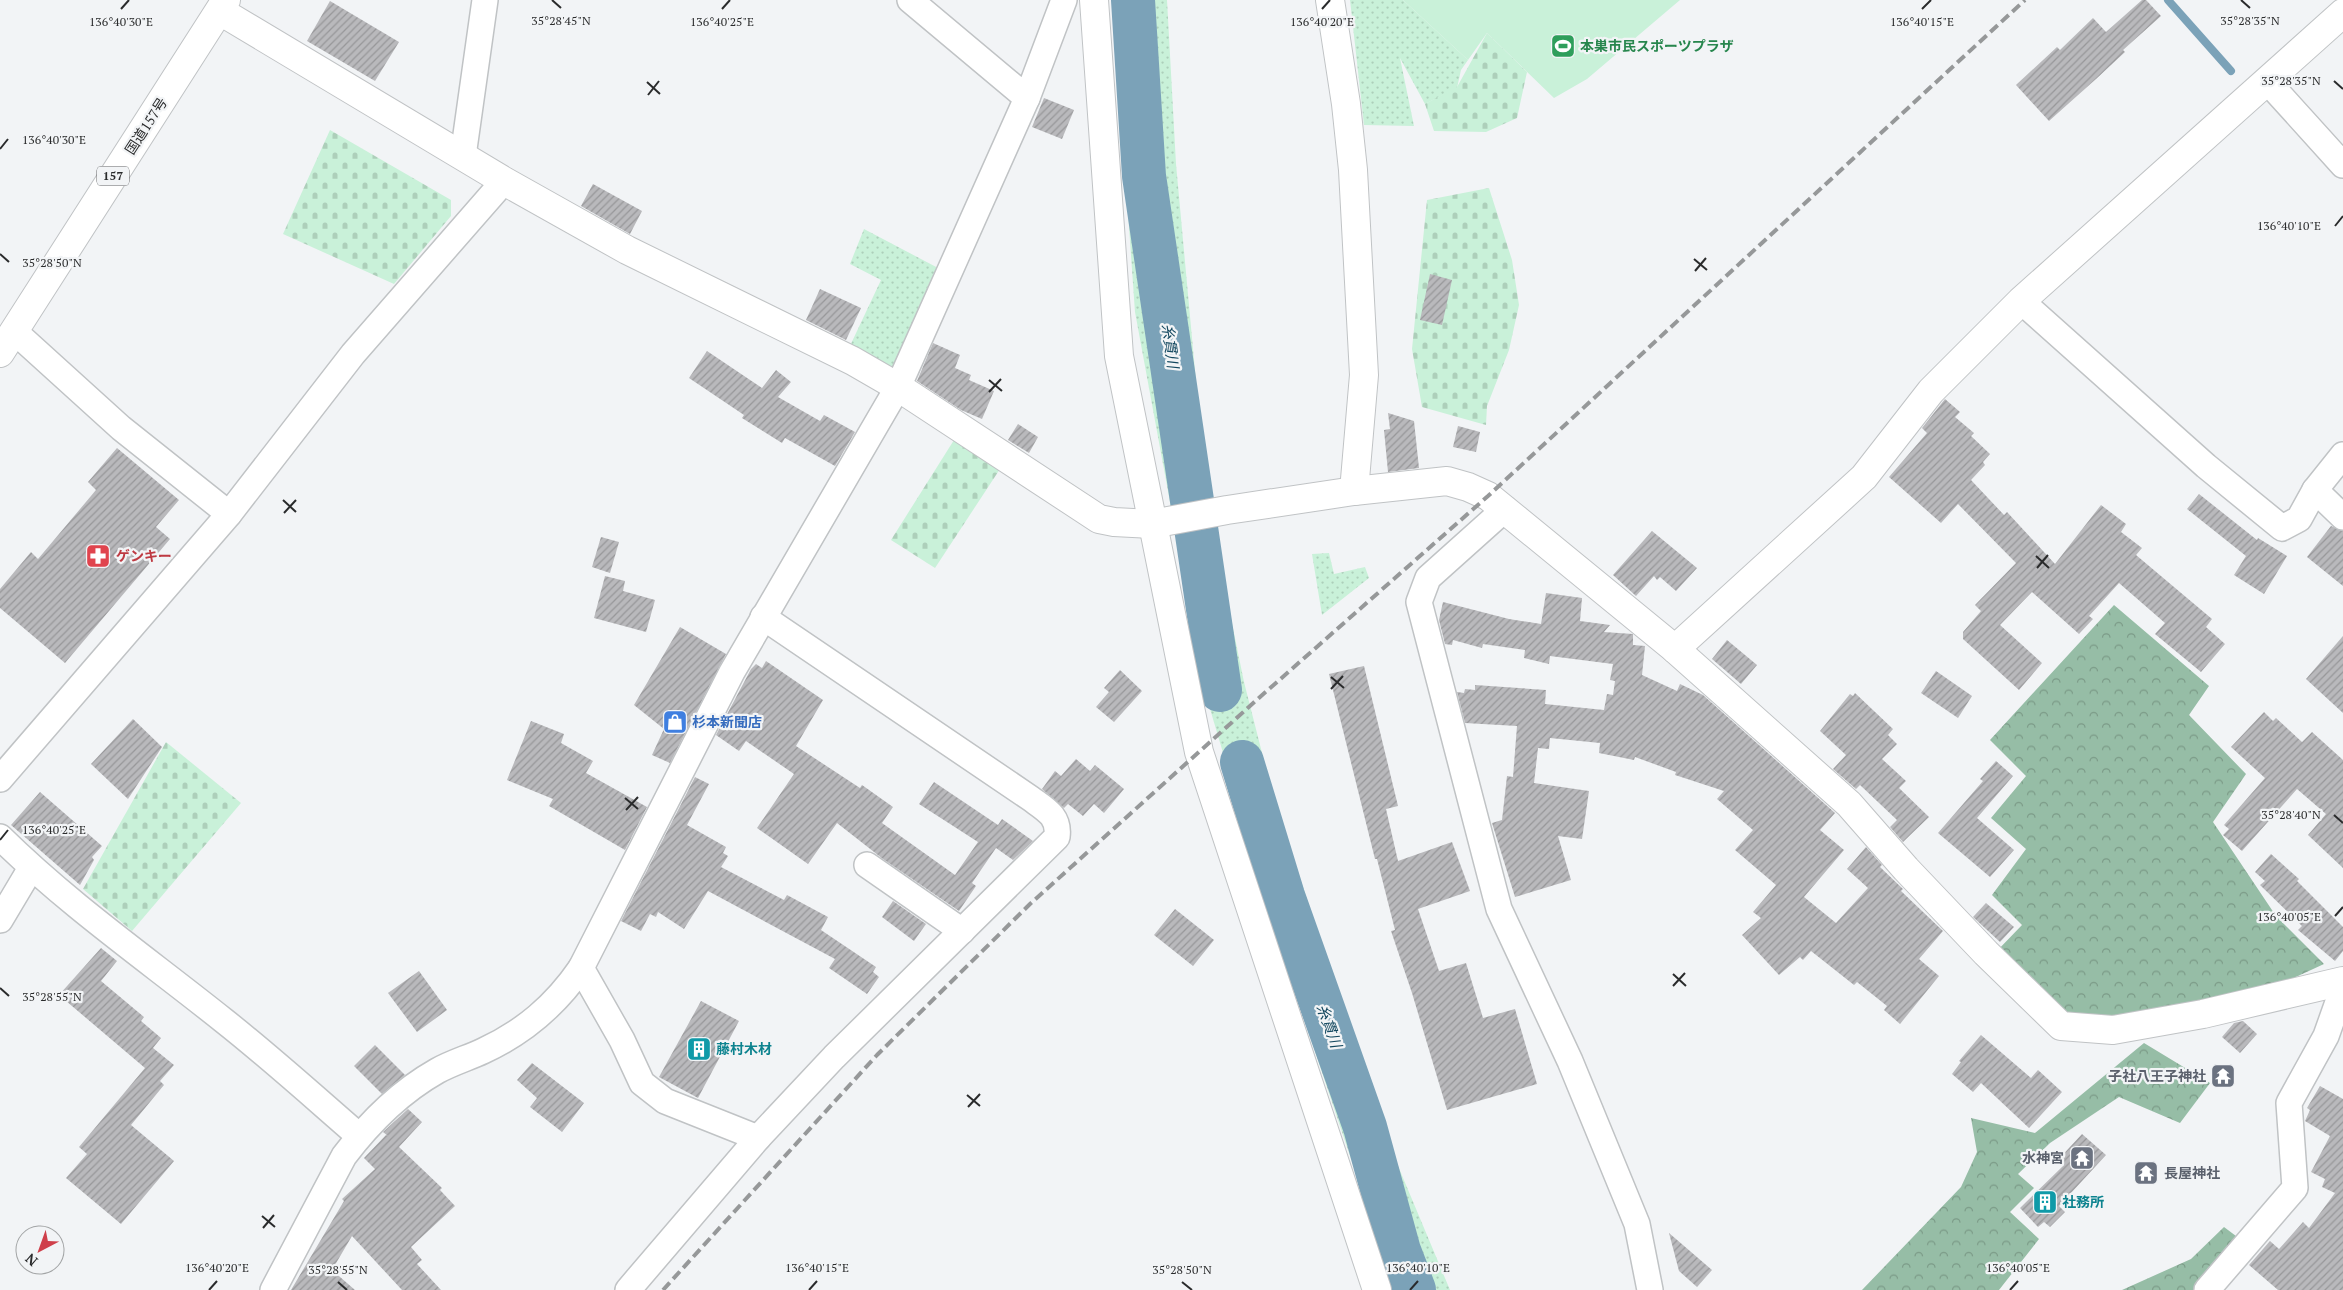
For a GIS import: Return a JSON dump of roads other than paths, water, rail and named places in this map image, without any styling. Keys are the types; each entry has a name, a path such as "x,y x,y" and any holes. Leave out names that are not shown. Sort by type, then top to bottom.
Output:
{"main road":[{"path":"1094,0 1119,356 1161,522 1199,752 1377,1290"},
{"path":"1330,0 1346,104 1353,170 1364,375 1354,491"},
{"path":"218,4 504,181 627,250 853,361 898,387 1099,519 1114,522 1161,522 1354,491 1447,481 1468,487 1488,496 1675,649 1849,804 1946,911 2061,1026 2112,1030 2203,1014 2343,981"},
{"name":"国道157号","path":"7,342 218,4"},
{"path":"1675,649 1864,477 1931,391 2021,301 2343,13"}],"street":[{"path":"463,156 485,0"},
{"path":"910,0 1026,98"},
{"path":"273,1290 344,1156 359,1136 413,1086 438,1070 484,1050 530,1024 566,990 581,968 732,672 898,387 1026,98 1064,0"},
{"path":"2267,81 2343,165"},
{"path":"0,779 229,514 353,354 504,181"},
{"path":"2021,301 2206,466 2282,528 2299,519 2315,490 2343,455"},
{"path":"7,342 229,514"},
{"path":"2315,490 2343,517"},
{"path":"1505,509 1428,578 1419,602 1499,909 1570,1061 1637,1224 1650,1290"},
{"path":"628,1290 758,1138 834,1057 1057,837 1058,827 1055,817 1030,798 763,617"},
{"path":"0,838 31,868 104,930 224,1021 359,1136"},
{"path":"867,865 962,932"},
{"path":"0,920 31,868"},
{"path":"581,968 622,1040 642,1083 665,1101 758,1138"},
{"path":"2207,1290 2295,1188 2289,1103 2326,1036 2337,1027 2343,988"}],"waterway":[{"name":"糸貫川","path":"1133,0 1144,176 1220,690"},
{"path":"2168,0 2231,71"},
{"name":"糸貫川","path":"1242,762 1283,896 1365,1127 1399,1251 1414,1290"}],"railway":[{"path":"663,1290 877,1055 1030,904 1260,697 1488,496 2025,0"}],"place":[{"name":"本巣市民スポーツプラザ","path":"1563,46"},
{"name":"ゲンキー","path":"98,556"},
{"name":"杉本新聞店","path":"675,722"},
{"name":"藤村木材","path":"699,1049"},
{"name":"子社八王子神社","path":"2223,1076"},
{"name":"水神宮","path":"2082,1158"},
{"name":"長屋神社","path":"2146,1173"},
{"name":"社務所","path":"2045,1202"}]}
